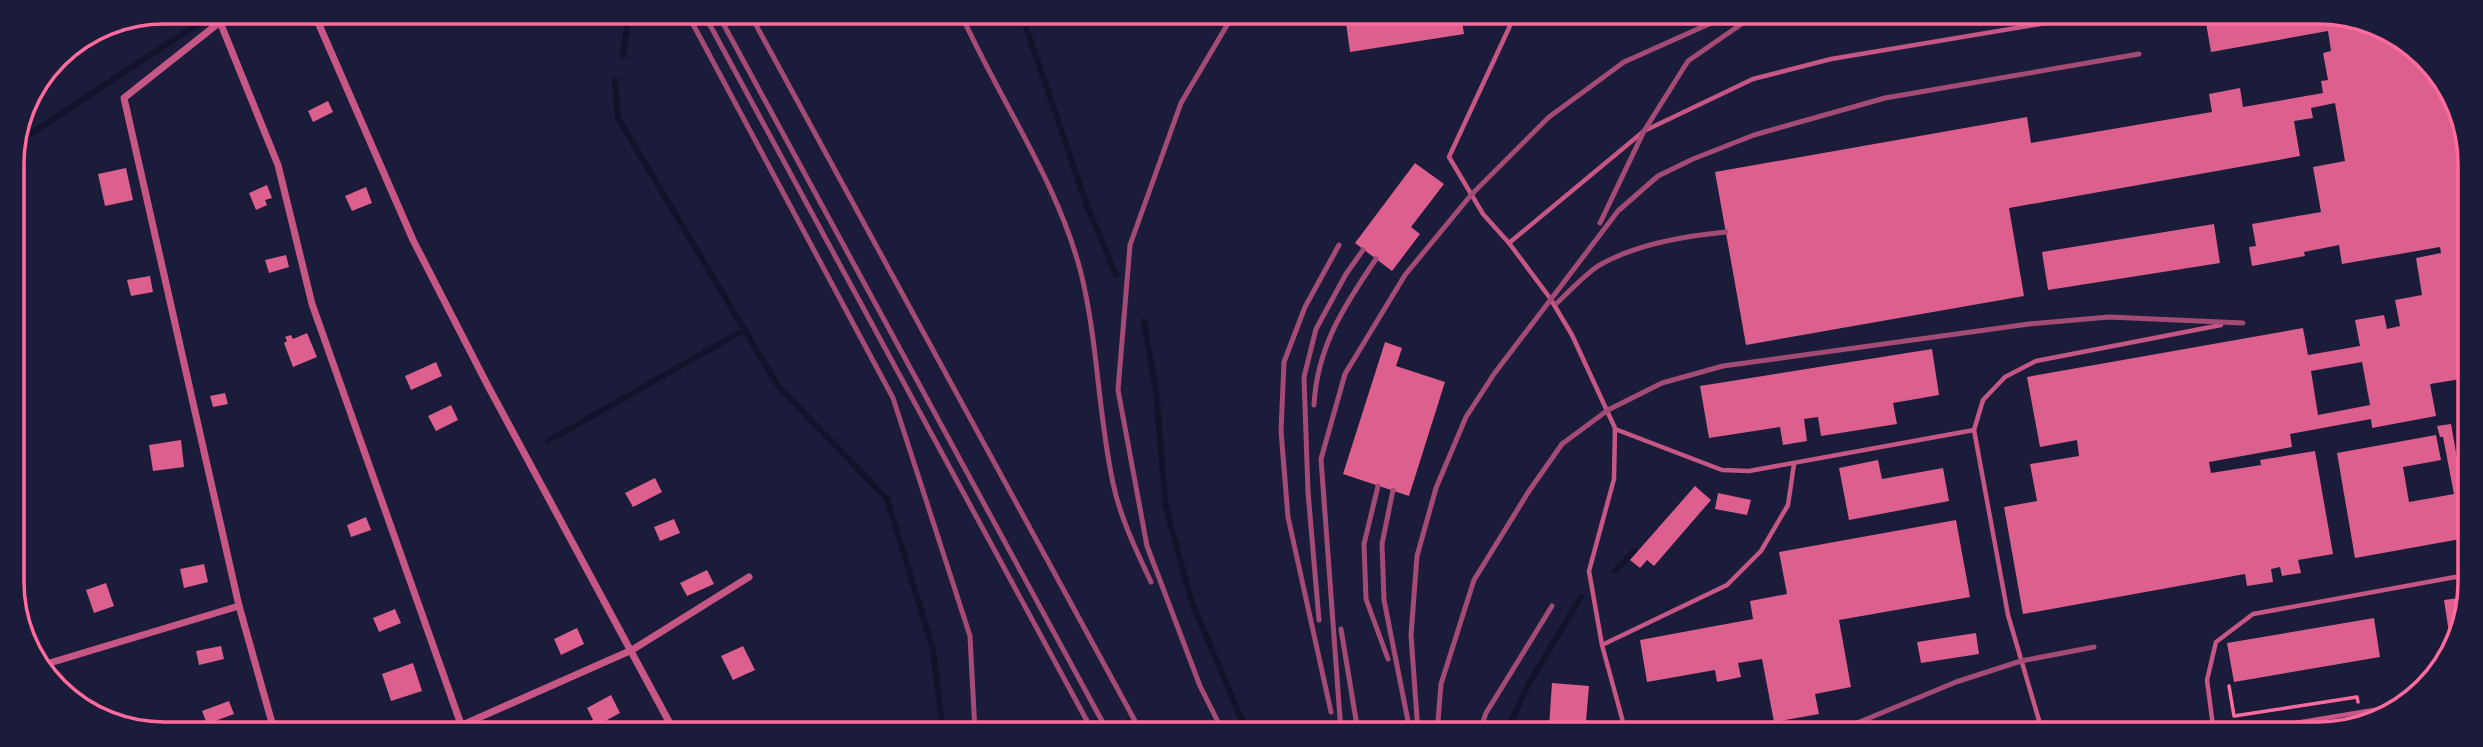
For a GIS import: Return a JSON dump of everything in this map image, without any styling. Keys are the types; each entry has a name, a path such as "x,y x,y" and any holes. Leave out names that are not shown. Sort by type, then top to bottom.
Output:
{"street":[{"path":"216,25 124,98 239,606 272,722"},
{"path":"221,25 278,165 312,304 460,722"},
{"path":"318,25 413,240 488,386 669,722"},
{"path":"477,722 632,650 749,578"},
{"path":"49,662 239,606"}],"lane":[{"path":"1511,24 1449,157 1483,214 1509,243 1550,299 1572,335 1615,428 1614,478 1589,571 1602,645 1623,722"},
{"path":"1509,243 1644,131 1753,79 1831,59 2039,24"},
{"path":"2039,722 2008,615 1973,430 1983,400 2005,377 2036,361 2221,325"},
{"path":"1615,428 1722,470 1749,471 1973,430"},
{"path":"1602,645 1727,585 1761,551 1788,505 1794,464"},
{"path":"2212,722 2207,680 2216,642 2253,614 2458,576"},
{"path":"2300,722 2378,709"}],"path":[{"path":"2229,686 2234,716 2357,697 2359,712"}],"building":[{"path":"1346,24 1462,24 1464,34 1350,52"},
{"path":"2206,24 2319,24 2355,29 2389,43 2404,53 2435,87 2451,119 2458,155 2458,379 2430,384 2436,416 2372,428 2371,419 2290,434 2292,447 2209,462 2211,473 2261,465 2260,460 2315,451 2333,554 2298,560 2301,573 2282,576 2280,567 2271,569 2273,582 2247,586 2245,574 2023,614 2004,507 2037,501 2030,464 2079,456 2077,440 2040,447 2027,377 2303,328 2308,355 2360,346 2355,320 2384,315 2387,329 2400,326 2395,300 2422,295 2416,258 2441,253 2440,247 2342,264 2339,245 2304,252 2305,256 2252,266 2249,247 2256,246 2252,224 2321,212 2313,167 2345,161 2335,103 2311,108 2313,118 2294,121 2300,156 2009,208 2024,296 1746,345 1715,172 2027,117 2031,143 2212,112 2209,94 2240,88 2243,107 2323,93 2321,81 2328,80 2323,53 2331,51 2328,31 2211,52","holes":["2362,362 2370,405 2318,415 2311,371"]},
{"path":"328,101 333,112 313,122 308,111"},
{"path":"1415,163 1444,184 1411,227 1420,234 1392,271 1355,243"},
{"path":"126,168 133,200 105,206 98,174"},
{"path":"267,185 272,198 265,200 267,205 256,210 249,193"},
{"path":"366,187 372,203 352,211 345,196"},
{"path":"2214,224 2220,263 2048,290 2042,252"},
{"path":"286,255 289,267 269,273 265,260"},
{"path":"150,276 153,292 131,296 127,280"},
{"path":"307,333 317,357 293,367 284,343 287,341 285,337 291,335 293,339"},
{"path":"1385,342 1402,348 1396,366 1445,382 1409,496 1343,474"},
{"path":"1932,349 1939,395 1893,403 1897,424 1821,436 1818,417 1804,419 1807,441 1783,445 1780,427 1709,438 1700,386"},
{"path":"436,362 442,376 411,390 405,376"},
{"path":"225,393 228,404 213,407 210,396"},
{"path":"451,405 458,420 436,431 428,416"},
{"path":"2451,424 2458,464 2458,539 2355,558 2337,453 2436,435 2441,460 2403,467 2409,502 2454,494 2443,437 2440,437 2437,426"},
{"path":"181,440 184,467 153,471 149,445"},
{"path":"1878,460 1882,479 1943,468 1949,501 1849,520 1839,468"},
{"path":"655,478 662,492 633,507 625,493"},
{"path":"1695,486 1711,500 1654,566 1647,560 1640,568 1630,560"},
{"path":"1718,493 1751,500 1747,515 1715,509"},
{"path":"366,517 371,530 351,537 347,525"},
{"path":"674,519 680,533 660,541 654,527"},
{"path":"1956,520 1970,597 1839,620 1851,687 1815,694 1819,714 1774,722 1762,659 1738,663 1741,677 1717,682 1715,670 1647,682 1640,640 1753,619 1750,601 1787,594 1779,552"},
{"path":"204,564 208,582 184,588 180,569"},
{"path":"707,570 714,584 687,596 680,583"},
{"path":"106,583 114,606 94,613 86,590"},
{"path":"2457,598 2449,633 2444,600"},
{"path":"395,609 401,623 379,632 373,618"},
{"path":"2374,618 2380,657 2234,682 2227,643"},
{"path":"577,628 584,644 561,655 554,639"},
{"path":"1976,633 1979,654 1921,663 1917,642"},
{"path":"221,646 224,659 199,665 196,651"},
{"path":"743,646 755,670 733,680 721,656"},
{"path":"413,663 422,691 391,701 382,674"},
{"path":"1552,683 1589,686 1586,722 1549,722"},
{"path":"611,695 620,713 603,722 594,722 587,708"},
{"path":"229,701 234,714 206,722 202,711"}],"waterway":[{"path":"27,136 196,25"},
{"path":"623,55 627,25"},
{"path":"1025,25 1087,206 1116,275"},
{"path":"615,81 618,118 778,386 887,499 933,649 942,722"},
{"path":"1144,321 1156,392 1166,508 1192,603 1243,722"},
{"path":"548,441 744,330"},
{"path":"1615,571 1634,551"},
{"path":"1511,722 1528,685 1581,597"}],"railway":[{"path":"1340,722 1321,459 1345,374 1405,275 1471,195 1549,117 1624,62 1708,24"},
{"path":"1600,223 1644,131 1688,61 1741,24"},
{"path":"693,25 893,398 970,636 974,722"},
{"path":"710,25 1088,722"},
{"path":"724,25 1103,722"},
{"path":"756,25 1136,722"},
{"path":"966,25 1043,173 1071,239 1087,299 1104,431 1116,496 1134,546 1151,582"},
{"path":"1218,722 1200,686 1147,546 1118,390 1130,245 1181,103 1227,25"},
{"path":"1417,722 1411,635 1417,556 1436,488 1466,417 1494,374 1618,211 1658,176 1754,135 1885,98 2139,54"},
{"path":"1557,303 1592,270 1612,258 1660,242 1726,232"},
{"path":"1331,712 1288,517 1281,431 1284,362 1305,307 1339,245"},
{"path":"1319,620 1308,492 1304,377 1316,329 1346,274 1363,250"},
{"path":"1314,405 1320,364 1326,346 1353,293 1376,259"},
{"path":"1438,722 1441,684 1474,580 1529,491 1562,444 1608,410 1662,383 1723,366 2029,324 2109,317 2243,323"},
{"path":"1378,486 1364,544 1366,599 1388,659"},
{"path":"1393,490 1382,544 1384,600 1408,722"},
{"path":"1483,722 1552,606"},
{"path":"1341,629 1356,722"},
{"path":"1860,722 1956,682 2021,661 2094,647"}]}
